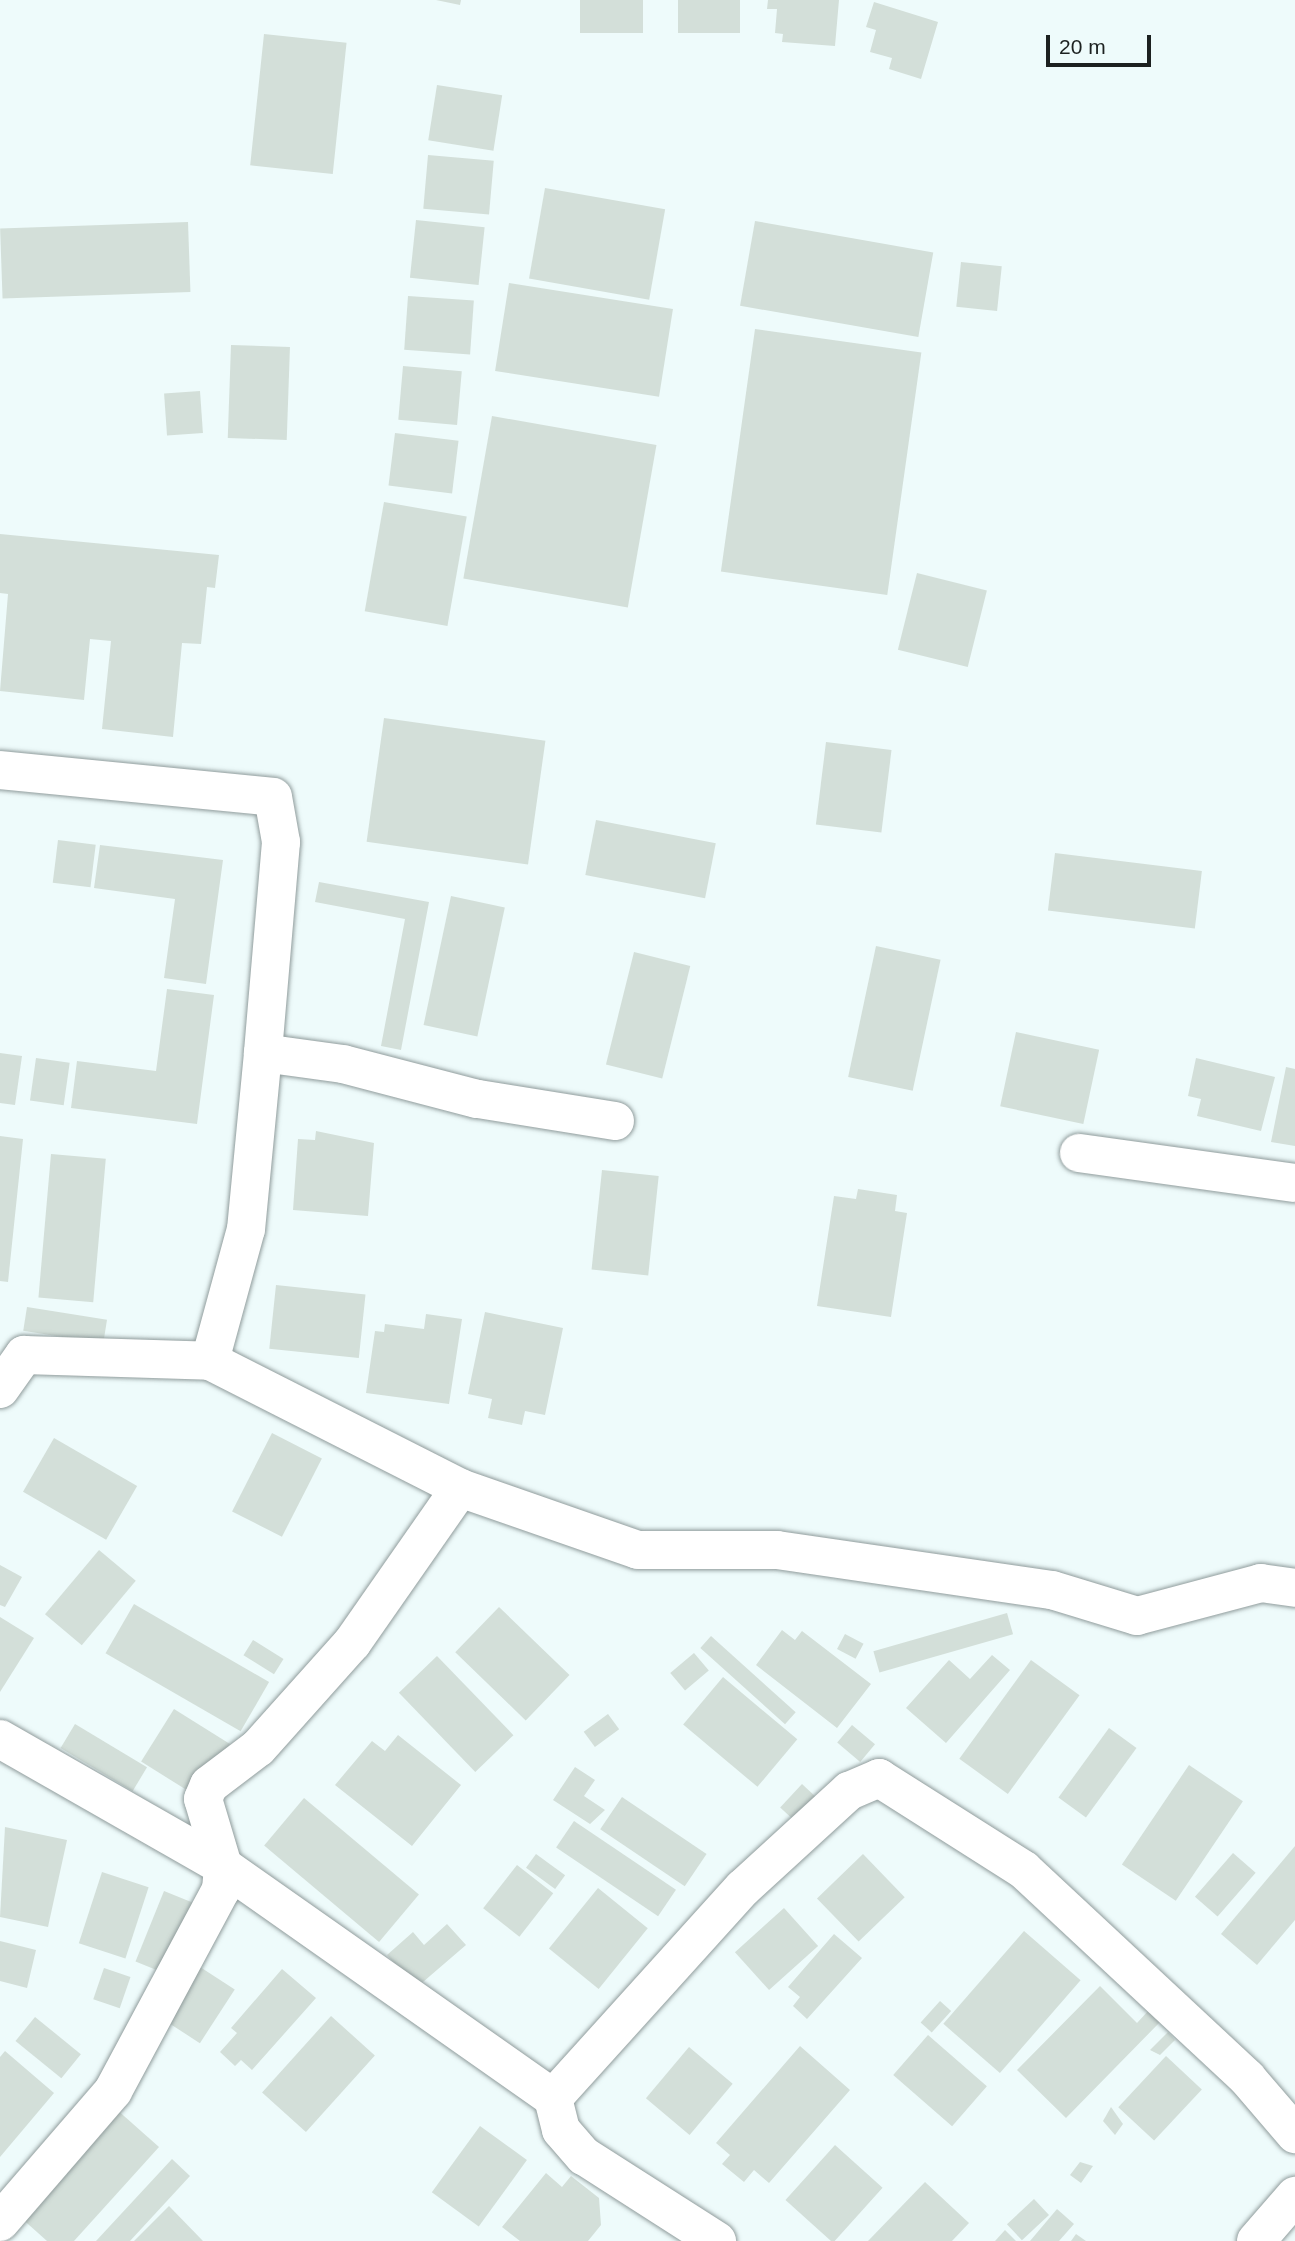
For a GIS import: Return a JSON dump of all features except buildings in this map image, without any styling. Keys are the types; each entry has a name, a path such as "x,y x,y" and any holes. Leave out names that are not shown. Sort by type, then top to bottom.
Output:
{"street":[{"path":"0,770 274,797 281,842 246,1229 210,1361"},
{"path":"263,1053 343,1064 477,1099 615,1121"},
{"path":"1079,1153 1295,1183"},
{"path":"0,1389 24,1355 210,1361 460,1488 638,1550 777,1550 1052,1590 1137,1616 1261,1583 1295,1588"},
{"path":"0,2222 113,2091 221,1891 223,1866 203,1799 209,1785 258,1748 352,1643 460,1488"},
{"path":"0,1739 223,1866 553,2098 561,2130 584,2156 717,2241"},
{"path":"553,2098 743,1888 849,1791 879,1778 1024,1870 1247,2078 1295,2134"},
{"path":"1256,2241 1295,2196"}]}
